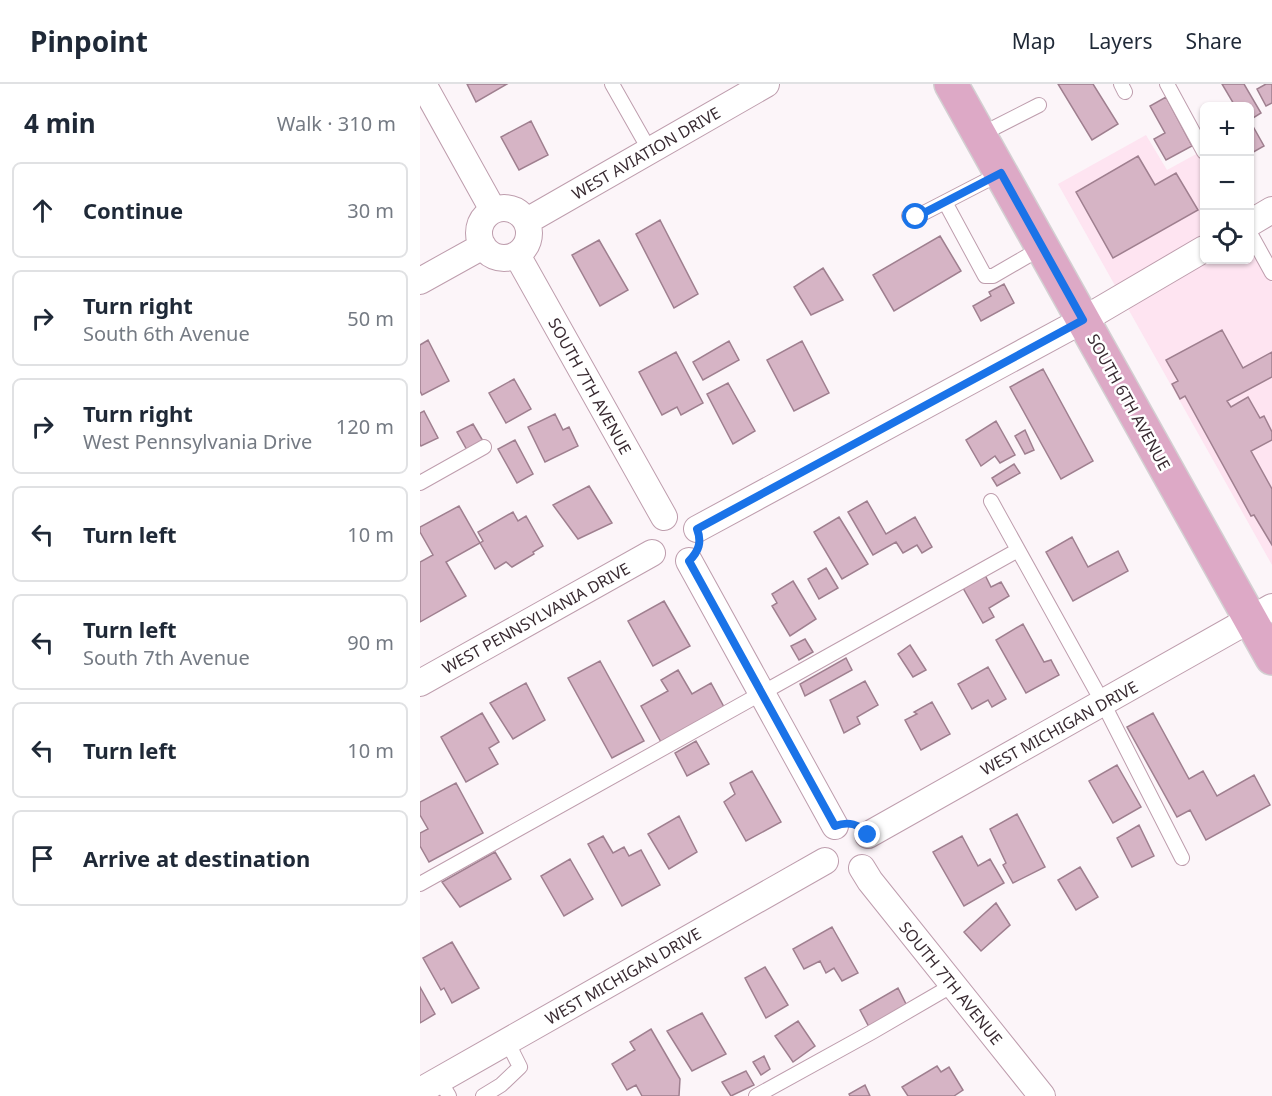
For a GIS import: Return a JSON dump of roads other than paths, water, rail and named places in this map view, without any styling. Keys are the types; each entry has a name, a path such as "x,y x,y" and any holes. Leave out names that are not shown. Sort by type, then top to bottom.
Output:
{"main road":[{"name":"SOUTH 6TH AVENUE","path":"958,89 980,135 1083,320 1261,614 1272,658"}],"street":[{"path":"423,84 493,210"},
{"name":"WEST AVIATION DRIVE","path":"527,221 760,85"},
{"path":"504,208 514,210 527,221 528,240 526,246 517,255 501,258 494,256 488,252 480,240 480,226 487,214 493,210 504,208"},
{"path":"1254,221 1272,210"},
{"path":"420,281 483,246"},
{"path":"697,529 1083,320 1200,251"},
{"name":"SOUTH 7TH AVENUE","path":"517,255 664,517"},
{"path":"679,515 693,522 697,529 698,550 689,561 681,565 673,565 658,559 652,553 650,537 652,529 664,517 679,515"},
{"name":"WEST PENNSYLVANIA DRIVE","path":"420,683 652,553"},
{"path":"689,561 835,826"},
{"name":"WEST MICHIGAN DRIVE","path":"868,835 1261,614"},
{"path":"845,823 852,824 864,830 868,835 872,848 871,855 861,868 852,873 844,873 830,867 825,861 822,854 823,839 835,826 845,823"},
{"name":"WEST MICHIGAN DRIVE","path":"436,1089 507,1041 825,861"},
{"name":"SOUTH 7TH AVENUE","path":"861,868 1042,1096"}],"lane":[{"path":"612,84 650,151"},
{"path":"1167,84 1200,145"},
{"path":"980,135 1039,105"},
{"path":"909,216 916,217 1001,173"},
{"path":"945,202 985,276 993,276 1043,247"},
{"path":"1254,240 1272,273"},
{"path":"420,483 484,447"},
{"path":"991,501 1103,703 1182,858"},
{"path":"420,884 1018,550"},
{"path":"756,1096 953,986"},
{"path":"483,1096 501,1085 520,1067 507,1041"}]}
